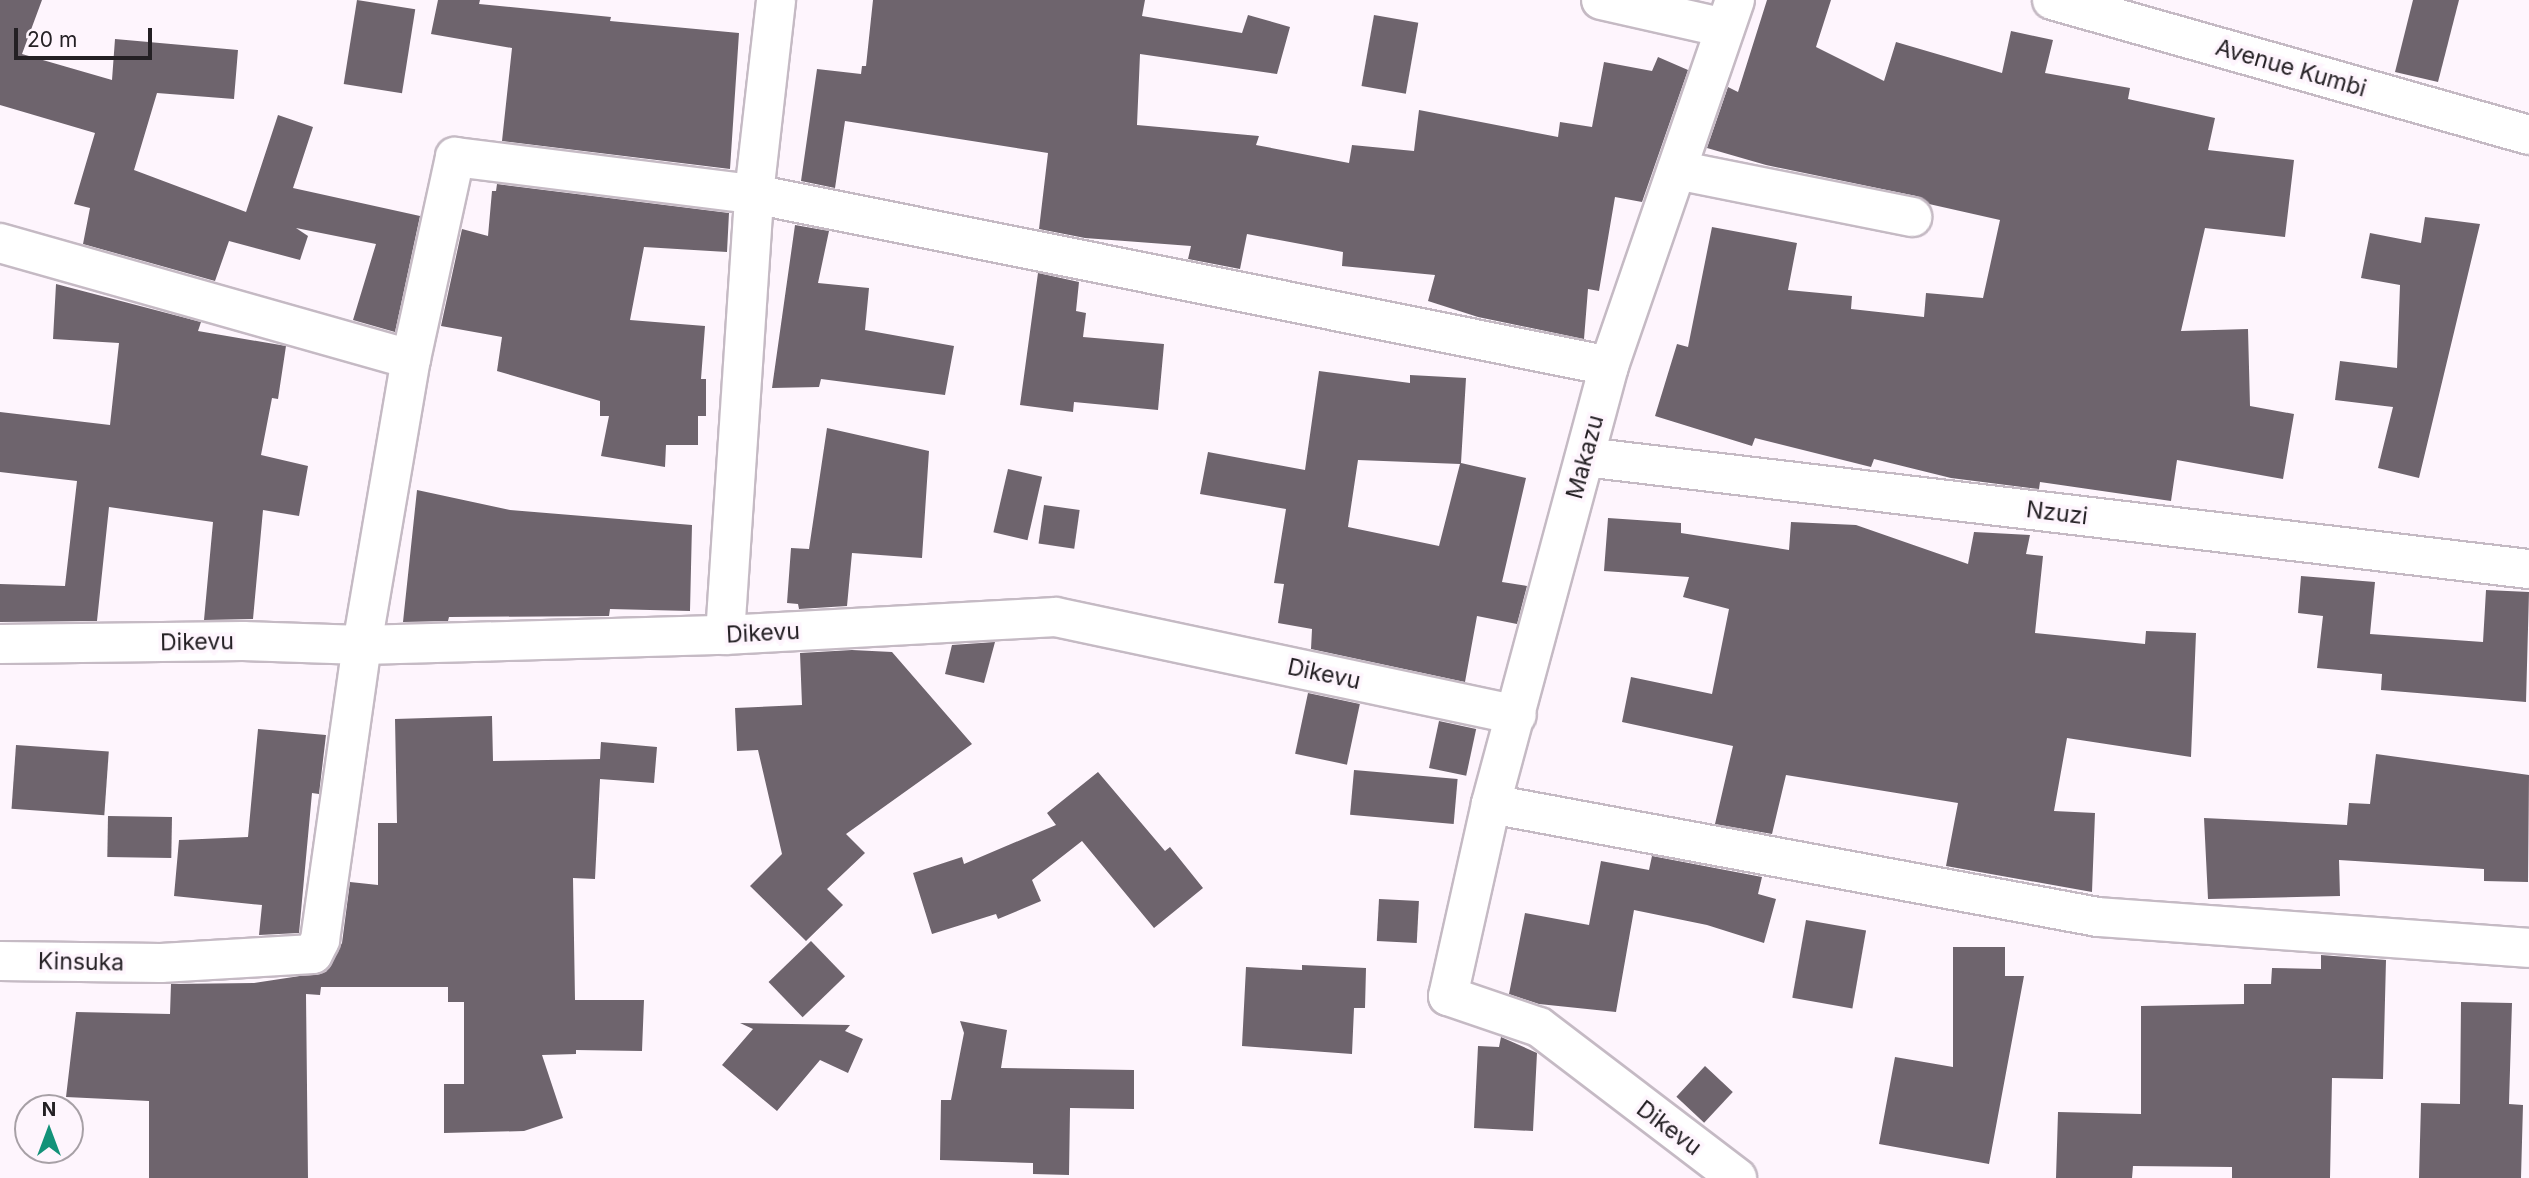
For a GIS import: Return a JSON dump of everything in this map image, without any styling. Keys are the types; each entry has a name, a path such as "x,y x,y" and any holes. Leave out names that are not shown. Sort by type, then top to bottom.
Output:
{"street":[{"path":"725,635 754,194 776,0"},
{"path":"1601,0 1730,14"},
{"name":"Avenue Kumbi","path":"2052,0 2529,135"},
{"name":"Makazu","path":"1464,922 1491,804 1609,366 1730,14"},
{"path":"362,645 411,359 455,157 754,194 1609,366"},
{"path":"1676,170 1912,217"},
{"path":"0,243 411,359"},
{"name":"Nzuzi","path":"1585,457 2529,569"},
{"name":"Dikevu","path":"0,645 243,641 362,645 725,635 1056,617 1517,715"},
{"name":"Kinsuka","path":"0,961 161,964 313,954 320,940 362,645"},
{"path":"1491,804 2098,917 2529,948"},
{"name":"Dikevu","path":"1464,922 1448,996 1539,1027 1737,1178"}],"building":[{"path":"0,0 42,0 22,54 112,80 115,39 238,50 234,99 157,93 134,170 246,212 278,115 313,127 293,188 420,216 395,332 353,320 376,244 296,228 308,236 300,260 229,241 215,281 83,244 90,208 74,204 95,133 0,105"},
{"path":"357,0 415,9 402,93 344,84"},
{"path":"438,0 480,0 479,4 611,17 610,21 739,33 730,169 502,141 512,48 431,34"},
{"path":"873,0 1145,0 1142,16 1242,33 1248,15 1290,27 1277,74 1140,54 1137,125 1259,136 1256,145 1349,163 1352,145 1414,151 1419,110 1558,137 1560,122 1592,127 1604,62 1652,71 1658,57 1688,70 1642,202 1615,197 1599,291 1588,289 1584,339 1478,317 1428,301 1435,275 1342,266 1343,252 1247,234 1240,269 1188,259 1191,246 1085,238 1039,229 1048,153 845,121 835,188 801,181 817,69 861,74 862,66 866,66"},
{"path":"1767,0 1831,0 1816,47 1884,81 1896,42 2002,73 2011,31 2053,40 2045,73 2130,88 2128,99 2215,118 2208,150 2294,160 2285,237 2205,228 2181,331 2248,329 2250,406 2294,414 2283,479 2177,460 2171,501 2040,482 2039,489 1951,478 1874,459 1871,467 1755,438 1752,446 1655,416 1677,344 1688,347 1712,227 1797,243 1788,290 1852,296 1851,309 1924,317 1926,293 1983,298 2000,220 1929,204 1916,196 1766,165 1707,148 1728,87 1738,92"},
{"path":"2413,0 2459,0 2438,82 2395,72"},
{"path":"1374,15 1418,23 1406,94 1361,86"},
{"path":"497,184 729,213 727,252 644,247 630,320 705,326 701,379 706,379 706,416 698,416 698,445 666,445 665,467 601,456 609,416 600,416 600,401 497,371 502,337 441,326 462,229 488,236 492,191 496,191"},
{"path":"2425,217 2480,224 2419,478 2378,468 2393,407 2335,400 2340,361 2397,368 2400,285 2361,278 2370,233 2421,243"},
{"path":"795,225 829,231 818,283 869,288 865,330 954,346 945,395 821,379 819,387 772,388"},
{"path":"1038,273 1079,282 1076,311 1086,313 1083,337 1164,344 1158,410 1074,402 1073,412 1020,405"},
{"path":"56,284 201,322 198,331 286,346 278,399 272,398 261,455 308,466 299,516 263,510 253,619 204,620 213,522 109,507 97,621 0,622 0,584 65,586 77,481 0,472 0,412 110,425 119,343 53,339"},
{"path":"1319,371 1410,383 1410,375 1466,378 1461,463 1526,478 1502,582 1527,586 1517,624 1477,616 1465,682 1311,649 1312,629 1278,623 1284,584 1274,583 1286,509 1200,494 1208,452 1305,470","holes":["1358,460 1460,464 1439,546 1348,527"]},
{"path":"827,428 929,451 922,558 852,553 847,606 799,609 798,604 787,603 791,548 809,549"},
{"path":"1008,469 1042,477 1027,540 993,532"},
{"path":"417,490 510,510 692,525 690,611 610,609 609,616 449,617 448,621 403,622"},
{"path":"1044,505 1080,510 1074,549 1039,544"},
{"path":"1608,518 1681,523 1681,533 1789,550 1791,522 1856,525 1968,564 1974,532 2030,535 2026,554 2043,556 2035,633 2145,644 2146,631 2196,633 2191,757 2067,738 2054,811 2095,813 2092,892 1946,866 1958,803 1786,775 1772,834 1715,824 1733,746 1622,722 1631,677 1712,694 1729,609 1683,597 1689,577 1604,571"},
{"path":"2301,576 2375,582 2370,634 2483,642 2486,590 2529,592 2526,702 2381,690 2382,674 2317,668 2323,616 2298,613"},
{"path":"995,642 984,683 945,674 952,645"},
{"path":"852,650 892,652 972,744 846,834 865,853 827,889 843,905 806,941 750,886 782,854 758,750 737,751 735,708 802,705 800,653"},
{"path":"1308,693 1360,704 1347,765 1295,754"},
{"path":"492,716 493,761 600,759 601,742 657,747 654,783 600,779 595,879 573,878 575,1000 644,1000 642,1051 576,1050 576,1054 542,1055 563,1118 524,1131 444,1133 444,1084 464,1084 464,1002 448,1002 448,987 321,987 320,995 306,994 308,1178 149,1178 149,1101 84,1098 84,1094 66,1094 76,1012 170,1014 171,984 254,983 326,972 342,943 350,882 378,885 378,823 397,823 395,719"},
{"path":"1439,721 1476,729 1466,776 1429,768"},
{"path":"258,729 326,735 319,794 312,793 299,933 259,935 262,905 174,896 179,840 248,837"},
{"path":"16,745 109,751 104,815 12,809"},
{"path":"2376,754 2529,775 2528,882 2484,881 2484,869 2339,860 2340,896 2208,899 2204,818 2347,825 2349,803 2370,804"},
{"path":"1354,770 1458,779 1454,824 1350,815"},
{"path":"1098,772 1165,851 1170,847 1203,888 1154,928 1082,841 1032,880 1041,901 998,919 996,914 932,934 913,873 962,857 964,864 1056,825 1047,813"},
{"path":"108,816 172,817 171,858 107,857"},
{"path":"1652,856 1762,877 1758,894 1776,899 1764,943 1707,925 1634,910 1616,1012 1539,1004 1509,994 1525,913 1589,925 1601,861 1649,870"},
{"path":"1379,899 1419,901 1417,943 1377,941"},
{"path":"1806,920 1866,931 1852,1008 1792,998"},
{"path":"811,941 845,976 803,1017 769,982"},
{"path":"1953,947 2005,947 2005,976 2024,976 1989,1164 1879,1144 1895,1057 1953,1067"},
{"path":"2321,955 2386,960 2383,1079 2332,1078 2330,1178 2232,1178 2232,1167 2133,1166 2132,1178 2056,1178 2058,1112 2141,1114 2141,1006 2244,1004 2244,984 2271,984 2272,968 2321,969"},
{"path":"1302,965 1366,968 1365,1008 1354,1008 1352,1054 1242,1046 1246,967 1302,970"},
{"path":"2461,1002 2512,1003 2509,1104 2523,1105 2521,1178 2419,1178 2421,1103 2460,1104"},
{"path":"960,1021 1007,1030 1001,1068 1134,1070 1134,1109 1070,1108 1069,1175 1033,1174 1033,1163 940,1160 941,1100 951,1100 964,1033"},
{"path":"740,1023 850,1025 845,1031 863,1039 848,1073 820,1060 777,1111 722,1065 753,1029"},
{"path":"1501,1037 1537,1053 1533,1131 1474,1128 1478,1046 1499,1047"},
{"path":"1705,1066 1733,1092 1704,1123 1676,1097"}]}
